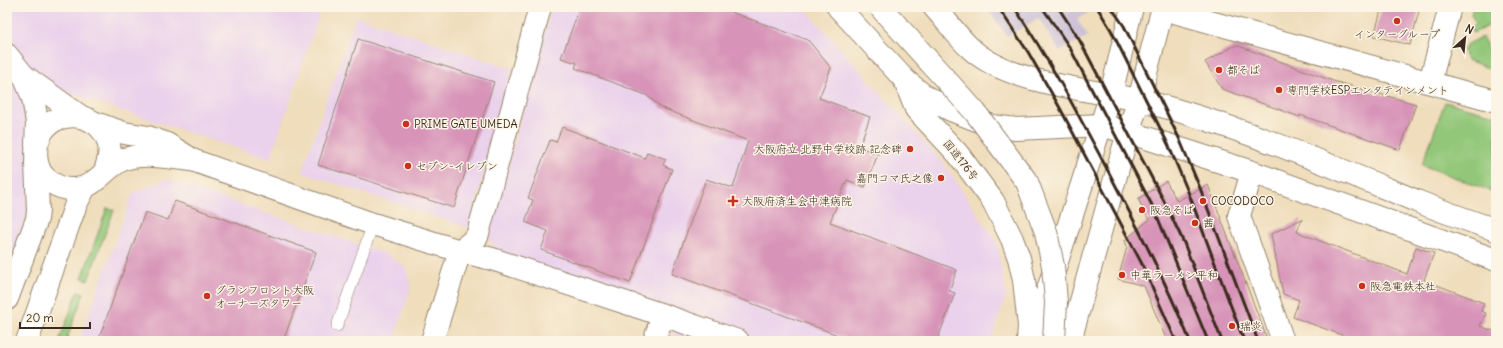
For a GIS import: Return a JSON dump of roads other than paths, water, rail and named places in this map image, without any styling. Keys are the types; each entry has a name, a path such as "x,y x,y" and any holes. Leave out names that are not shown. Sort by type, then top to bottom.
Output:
{"main road":[{"path":"432,341 460,251 477,237 540,7"},
{"name":"国道176号","path":"838,7 904,79 916,109 958,154 993,201 1012,238 1019,258 1024,280 1030,341"},
{"path":"880,7 975,112 1027,182 1046,232 1053,266 1056,302 1054,341"},
{"path":"934,7 971,49 996,66 1020,75 1063,86 1111,94 1182,111 1330,164 1420,203 1496,230"},
{"name":"国道176号","path":"1030,341 1102,125 1132,7"},
{"path":"1430,82 1450,7"},
{"path":"1070,341 1128,132 1139,100 1163,8 1496,101"},
{"path":"7,55 24,76 103,131 109,144 109,158 105,171"},
{"path":"7,299 37,219 38,211 36,151 37,122 33,98 24,76"},
{"path":"904,79 926,97 951,110 992,126 1016,129 1102,125 1252,172 1496,260"},
{"path":"192,160 142,156 121,161 105,171 96,181 85,187 72,190 59,187 48,180 40,170 36,151 42,131 53,121 66,116 87,119 124,133 148,137 167,144 192,160 373,224 460,251 492,259 738,341"},
{"path":"1252,172 1239,216 1283,341"},
{"path":"27,341 76,204 85,187"},
{"path":"654,341 663,315"}],"lane":[{"path":"337,326 373,224"}],"railway":[{"path":"998,7 1028,52 1060,108 1142,264 1176,341"},
{"path":"1014,7 1074,107 1107,169 1161,276 1190,341"},
{"path":"1042,7 1070,48 1155,211 1208,341"},
{"path":"1058,7 1080,41 1166,205 1184,243 1222,341"},
{"path":"1097,7 1111,30 1168,144 1189,194 1244,341"},
{"path":"1111,7 1124,26 1179,138 1200,188 1258,341"}],"place":[{"name":"インターグループ","path":"1397,21"},
{"name":"都そば","path":"1219,70"},
{"name":"専門学校ESPエンタテインメント","path":"1279,90"},
{"name":"PRIME GATE UMEDA","path":"406,124"},
{"name":"大阪府立 北野中学校跡 記念碑","path":"910,149"},
{"name":"セブン-イレブン","path":"408,166"},
{"name":"嘉門コマ氏之像","path":"941,178"},
{"name":"大阪府済生会中津病院","path":"733,201"},
{"name":"COCODOCO","path":"1203,201"},
{"name":"阪急そば","path":"1142,210"},
{"name":"茜","path":"1195,223"},
{"name":"中華ラーメン平和","path":"1122,275"},
{"name":"阪急電鉄本社","path":"1362,286"},
{"name":"グランフロント大阪 オーナーズタワー","path":"207,296"},
{"name":"瑞炎","path":"1232,326"}]}
